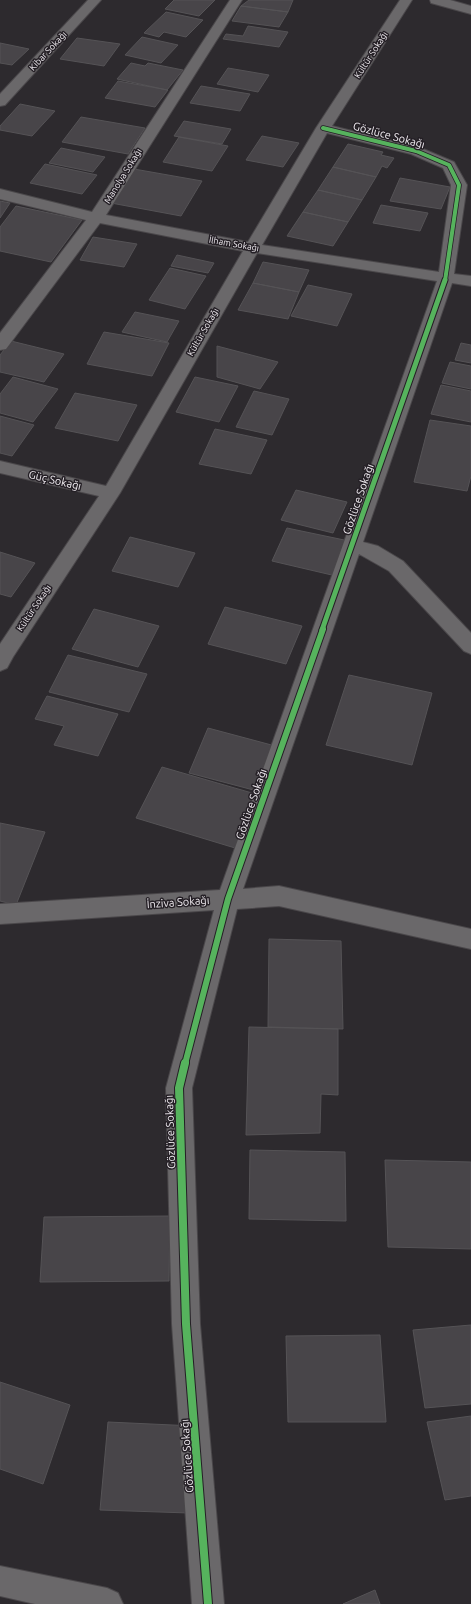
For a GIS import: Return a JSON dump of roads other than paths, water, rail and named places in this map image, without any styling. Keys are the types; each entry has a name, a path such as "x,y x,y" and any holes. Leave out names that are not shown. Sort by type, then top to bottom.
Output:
{"street":[{"name":"Kibar Sokağı","path":"0,102 95,0"},
{"name":"Manolya Sokağı","path":"0,345 96,218 236,0"},
{"name":"Kültür Sokağı","path":"0,663 4,654 111,493 323,128 406,0"},
{"path":"436,0 471,10"},
{"name":"Gözlüce Sokağı","path":"208,1604 186,1324 179,1088 228,899 446,278 459,184 449,165 416,151 323,128"},
{"name":"İlham Sokağı","path":"0,194 96,218 252,248 471,281"},
{"name":"Güç Sokağı","path":"0,467 111,493"},
{"path":"352,545 371,551 396,566 471,646"},
{"name":"İnziva Sokağı","path":"0,914 279,896 471,939"},
{"path":"0,1581 107,1604"}]}
